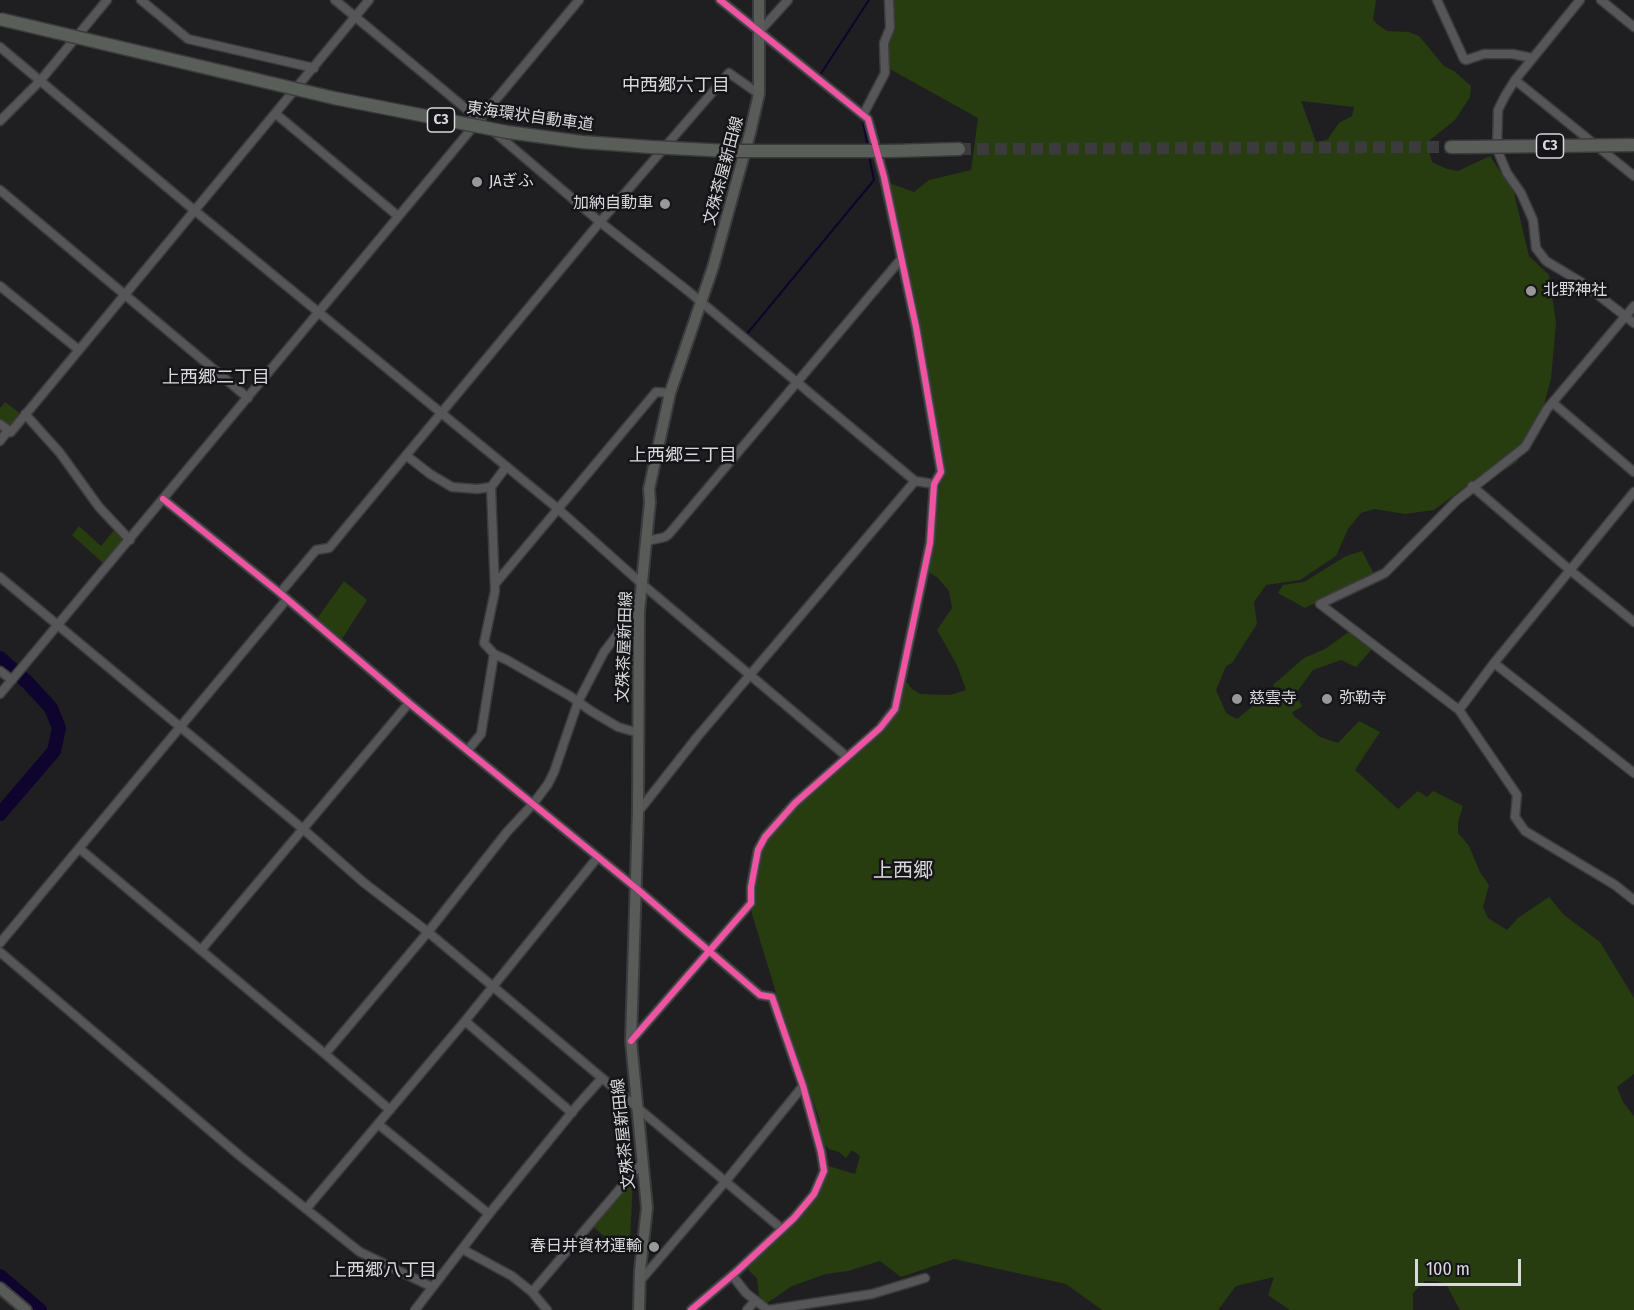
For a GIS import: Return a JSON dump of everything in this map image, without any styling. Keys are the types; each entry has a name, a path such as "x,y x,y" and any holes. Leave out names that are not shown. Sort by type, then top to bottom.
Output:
{"highway":[{"name":"東海環状自動車道","path":"0,19 334,98 507,132 582,142 728,151 891,152 959,149"},
{"name":"C3","path":"1451,147 1634,145"}],"main road":[{"name":"文殊茶屋新田線","path":"639,1310 647,1208 631,1041 638,812 639,657 649,489 670,393 701,304 745,152 759,94 759,0"},
{"path":"0,1288 26,1310"}],"street":[{"path":"0,121 40,81 107,0"},
{"path":"141,0 188,39 314,68"},
{"path":"335,0 915,481 934,484"},
{"path":"0,441 79,350 369,0"},
{"path":"0,694 579,0"},
{"path":"631,1041 751,903 751,887 758,850 765,837 795,803 880,728 895,709 930,543 934,484 941,472 916,327 884,177 868,119 720,0"},
{"path":"759,32 788,0"},
{"path":"863,115 885,73 884,43 890,28 889,0"},
{"path":"1437,0 1464,59 1484,54 1513,54 1532,58"},
{"path":"1580,0 1515,80 1498,110 1497,149 1507,173 1521,193 1533,220 1536,248 1546,261 1584,284 1634,323"},
{"path":"1601,0 1634,27"},
{"path":"0,47 194,210 557,508 642,584 846,756"},
{"path":"0,943 181,728 284,596 316,550 329,548 600,222 729,73 759,94"},
{"path":"1515,80 1634,176"},
{"path":"276,114 398,216"},
{"path":"0,190 248,398"},
{"path":"647,541 669,534 901,259"},
{"path":"0,286 79,350"},
{"path":"1634,306 1547,409 1525,447 1472,486 1385,573 1320,604 1459,710 1517,795 1515,817 1525,831 1615,885 1634,900"},
{"path":"495,584 656,392 670,393"},
{"path":"1552,403 1634,472"},
{"path":"25,414 60,453 99,507 130,540"},
{"path":"0,424 10,432"},
{"path":"407,456 452,487 477,489 491,487"},
{"path":"506,467 491,487 495,584 484,643 494,654 578,702 618,728 639,733"},
{"path":"638,812 750,675 915,481"},
{"path":"1472,486 1634,622"},
{"path":"1459,710 1494,663 1634,492"},
{"path":"163,499 284,596 760,994 772,997 803,1086 824,1171 814,1194 794,1218 691,1310"},
{"path":"0,577 303,829 363,882 428,932 782,1229"},
{"path":"325,1054 428,932 507,832 533,804 554,772 578,702 604,652 630,618 642,584"},
{"path":"468,750 481,734 494,654"},
{"path":"1494,663 1634,773"},
{"path":"0,670 13,679"},
{"path":"201,950 410,703"},
{"path":"80,849 390,1110"},
{"path":"306,1209 597,858"},
{"path":"0,952 240,1156 360,1252 432,1287"},
{"path":"465,1020 572,1113"},
{"path":"415,1310 489,1214 602,1078"},
{"path":"640,1281 803,1086"},
{"path":"378,1124 489,1214"},
{"path":"532,1292 641,1164"},
{"path":"462,1249 512,1276 532,1292 547,1310"},
{"path":"732,1275 755,1301 768,1310 781,1310 787,1306 872,1294 926,1278"},
{"path":"747,1310 755,1301"}],"green space":[{"path":"890,0 1376,0 1373,20 1377,24 1387,31 1409,32 1419,36 1444,66 1454,71 1471,86 1470,97 1455,120 1430,140 1429,151 1432,162 1458,171 1490,156 1514,193 1529,256 1549,275 1556,323 1551,379 1544,404 1521,447 1518,461 1505,470 1492,467 1434,510 1405,514 1374,509 1361,513 1348,529 1336,556 1300,580 1266,585 1254,602 1257,624 1232,663 1226,666 1216,690 1226,713 1237,719 1274,689 1290,709 1273,685 1304,658 1325,649 1350,631 1373,648 1356,667 1341,660 1313,670 1296,693 1302,707 1292,712 1294,716 1320,737 1338,743 1359,721 1380,732 1355,770 1398,809 1418,791 1427,797 1433,791 1463,806 1458,822 1458,833 1469,846 1480,872 1489,885 1483,907 1488,918 1507,930 1518,918 1549,897 1564,915 1600,942 1634,998 1634,1074 1617,1087 1623,1102 1634,1116 1634,1310 1460,1310 1446,1284 1425,1281 1413,1293 1413,1310 1290,1310 1268,1295 1274,1277 1236,1286 1218,1310 1102,1310 1066,1284 954,1259 901,1277 880,1261 848,1271 826,1274 792,1286 767,1303 759,1296 757,1278 745,1267 813,1200 825,1165 855,1174 860,1156 852,1150 846,1158 839,1152 829,1149 819,1140 817,1129 820,1121 778,999 752,914 751,876 771,825 835,774 886,722 901,683 908,683 920,694 950,695 966,690 957,665 937,630 952,608 949,591 938,578 925,570 921,571 941,480 939,434 889,183 914,192 929,180 971,170 978,118 888,68","holes":["1301,101 1354,107 1352,116 1339,123 1327,140 1316,142"]},
{"path":"5,402 21,414 8,427 0,420 0,408"},
{"path":"79,526 101,546 116,528 126,538 103,563 72,535"},
{"path":"1362,551 1374,574 1305,608 1278,593 1283,585 1304,582 1346,556"},
{"path":"344,581 367,600 340,642 316,620"},
{"path":"633,1178 630,1241 626,1254 592,1226"}],"waterway":[{"path":"820,75 869,0"},
{"path":"862,117 868,147"},
{"path":"746,335 874,180 869,156"},
{"path":"0,658 51,708 59,728 54,751 0,814"},
{"path":"0,1276 40,1310"}],"tunnel":[{"path":"959,149 1451,147"}],"cycle path":[{"path":"631,1041 751,903 751,887 758,850 765,837 795,803 880,728 895,709 930,543 934,484 941,472 916,327 884,177 868,119 720,0"},
{"path":"163,499 636,888 760,995 772,997 803,1086 824,1171 814,1194 794,1218 691,1310"}],"place":[{"name":"JAぎふ","path":"477,182"},
{"name":"加納自動車","path":"665,204"},
{"name":"北野神社","path":"1531,291"},
{"name":"慈雲寺","path":"1237,699"},
{"name":"弥勒寺","path":"1327,699"},
{"name":"春日井資材運輸","path":"654,1247"}],"district":[{"name":"中西郷六丁目","path":"676,86"},
{"name":"上西郷二丁目","path":"216,378"},
{"name":"上西郷三丁目","path":"683,456"},
{"name":"上西郷","path":"903,871"},
{"name":"上西郷八丁目","path":"383,1271"}]}
